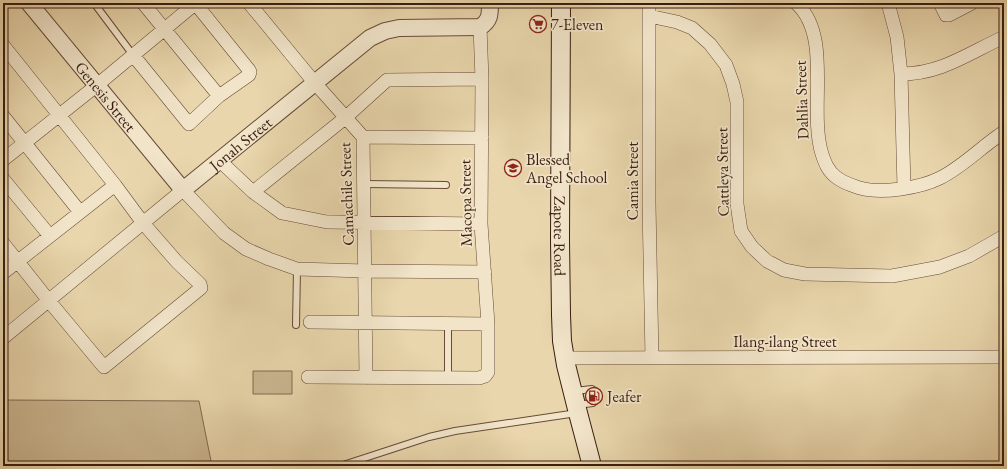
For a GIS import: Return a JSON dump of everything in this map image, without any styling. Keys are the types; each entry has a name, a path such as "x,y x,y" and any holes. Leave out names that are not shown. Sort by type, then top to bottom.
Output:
{"main road":[{"name":"Zapote Road","path":"561,3 562,341 575,403 592,466"}],"street":[{"name":"Genesis Street","path":"29,3 183,190"},
{"path":"143,3 219,96"},
{"path":"3,160 96,86 195,3 250,72 249,75 219,96 189,124 133,55"},
{"name":"Camachile Street","path":"249,3 314,82 363,137 365,184 364,323 366,378"},
{"path":"480,27 485,24 490,17 490,3"},
{"path":"888,3 897,37 901,74 904,188"},
{"path":"940,3 946,15 949,15 972,3"},
{"name":"Dahlia Street","path":"800,4 810,20 814,33 816,48 817,123 820,146 826,165 835,176 846,184 867,190 904,188 922,184 940,178 977,153 1004,132"},
{"name":"Cattleya Street","path":"649,9 661,17 692,28 710,44 726,65 733,84 737,102 737,204 741,231 752,247 767,261 784,270 805,274 892,276 940,267 969,256 1004,236"},
{"name":"Camia Street","path":"649,9 649,204 652,358"},
{"name":"Jonah Street","path":"3,338 314,82 370,38 385,31 399,28 480,27"},
{"name":"Macopa Street","path":"448,378 479,378 485,376 488,372 488,324 481,224 482,79 480,27"},
{"path":"901,74 914,74 938,69 1004,38"},
{"path":"3,45 143,222 178,262 200,284 201,288 104,367 3,243"},
{"path":"253,192 345,118 387,80 482,79"},
{"path":"3,116 80,212"},
{"path":"363,137 482,138"},
{"path":"219,160 253,192 282,213 327,222 481,224"},
{"path":"3,179 50,236"},
{"path":"3,273 115,185"},
{"path":"183,190 224,234 240,245 269,259 297,269 485,272"},
{"path":"310,322 488,324"},
{"name":"Ilang-ilang Street","path":"565,358 1004,357"},
{"path":"308,377 448,378"}],"lane":[{"path":"94,3 133,55"},
{"path":"365,184 446,185"},
{"path":"296,325 297,269"},
{"path":"448,323 448,378"},
{"path":"340,466 429,437 575,403"}],"shaded area":[{"path":"253,371 292,371 292,394 253,394"},
{"path":"3,400 199,401 212,466 3,466"}],"place":[{"name":"7-Eleven","path":"538,24"},
{"name":"Blessed Angel School","path":"513,168"},
{"name":"Jeafer","path":"594,396"}]}
